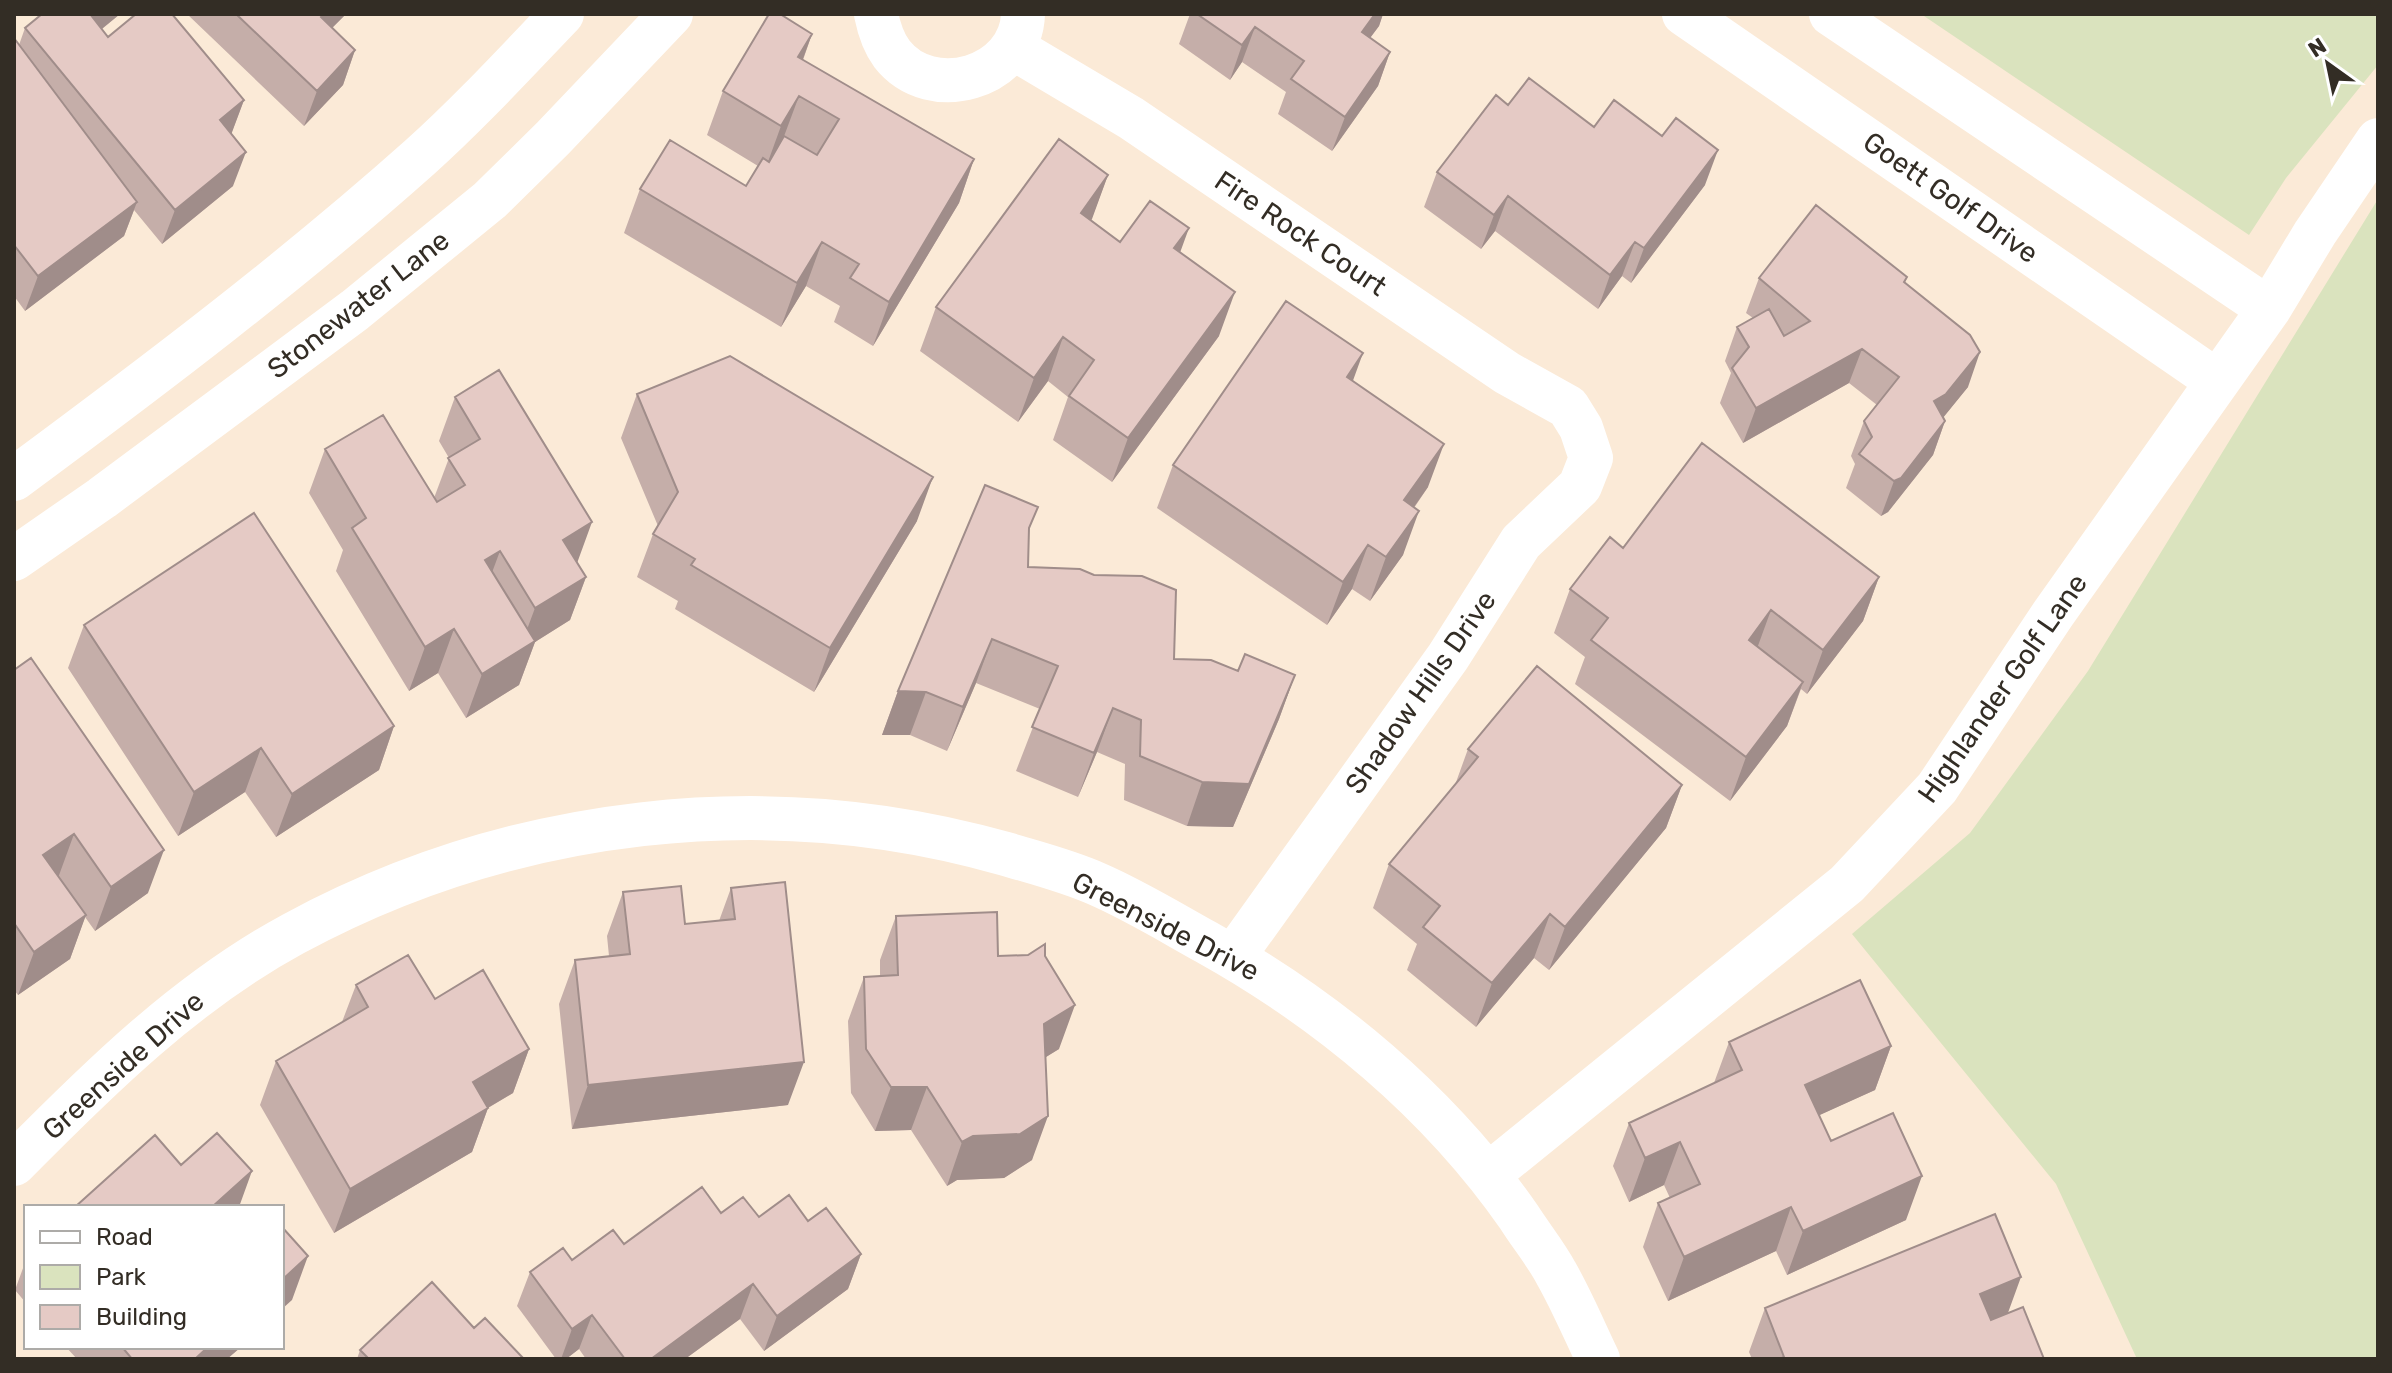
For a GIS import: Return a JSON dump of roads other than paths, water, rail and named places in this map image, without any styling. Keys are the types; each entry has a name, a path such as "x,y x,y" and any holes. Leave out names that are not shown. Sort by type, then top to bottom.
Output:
{"street":[{"path":"14,479 145,381 421,156 562,14"},
{"name":"Stonewater Lane","path":"14,559 102,498 355,310 490,200 671,14"},
{"name":"Fire Rock Court","path":"876,14 881,36 893,56 911,71 932,79 955,81 978,77 997,65 1018,31 1131,118 1507,373 1568,407 1581,428"},
{"name":"Goett Golf Drive","path":"1684,14 2217,381"},
{"path":"1831,14 2269,309"},
{"name":"Highlander Golf Lane","path":"1489,1174 1847,884 1927,800 2053,614 2269,309 2315,233 2378,140"},
{"name":"Shadow Hills Drive","path":"1233,957 1448,657 1521,542 1580,486 1591,458 1581,428"},
{"name":"Greenside Drive","path":"14,1164 157,1027 222,978 293,934 417,877 484,855 572,834 644,822 730,816 809,818 894,828 963,842 1096,884 1233,957 1308,1006 1390,1071 1489,1174 1555,1270 1598,1359"}]}
